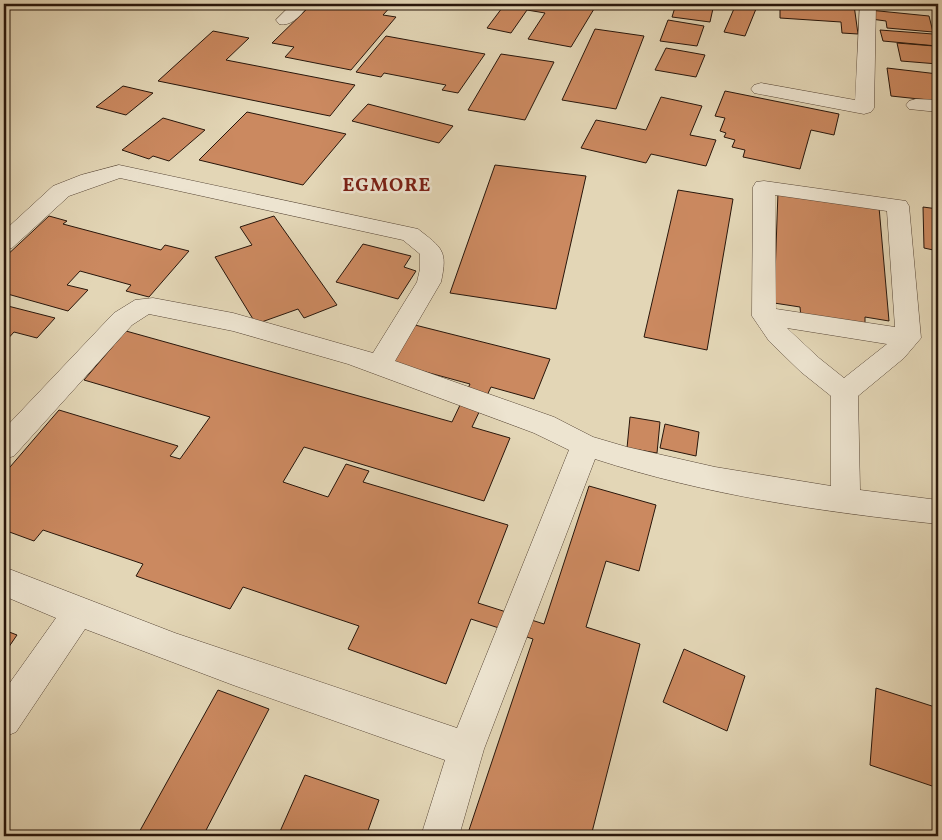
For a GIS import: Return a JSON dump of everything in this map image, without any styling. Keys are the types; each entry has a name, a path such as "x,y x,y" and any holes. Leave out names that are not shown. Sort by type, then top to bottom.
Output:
{"street":[{"path":"285,20 302,4"},
{"path":"761,89 864,108 868,4"},
{"path":"916,105 938,106"},
{"path":"4,243 61,191 119,171 410,234 431,252 432,269 429,282 379,366"},
{"path":"764,187 898,206 908,338 895,351 844,392 803,359 778,335 764,316 764,187"},
{"path":"4,448 123,319 144,306 154,306 233,322 379,366 544,425 584,445 613,455 737,484 938,512"},
{"path":"764,316 908,338"},
{"path":"844,392 846,499"},
{"path":"440,836 466,749 584,445"},
{"path":"4,581 78,613 199,658 466,749"},
{"path":"4,720 78,613"}],"building":[{"path":"312,4 393,4 383,15 396,17 351,70 285,57 294,47 272,43"},
{"path":"479,4 597,4 571,47 528,39 545,13 527,10 511,33 487,28 502,8"},
{"path":"676,4 714,4 710,22 672,17"},
{"path":"736,4 758,4 745,36 724,32"},
{"path":"780,4 854,5 858,34 842,33 841,22 780,18"},
{"path":"869,10 929,16 933,32 887,28 886,21 871,19"},
{"path":"668,20 704,26 697,46 660,41"},
{"path":"595,29 644,36 616,109 562,100"},
{"path":"880,30 933,34 937,46 883,41"},
{"path":"213,31 249,38 226,60 355,85 330,116 158,81"},
{"path":"386,36 485,54 458,93 442,90 446,85 384,73 381,77 356,72"},
{"path":"897,43 934,46 938,64 901,61"},
{"path":"666,48 705,55 696,77 655,70"},
{"path":"501,54 554,62 525,120 468,110"},
{"path":"887,68 938,74 938,101 891,96"},
{"path":"123,86 153,93 126,115 96,107"},
{"path":"725,91 839,114 834,135 811,130 800,169 743,157 745,150 732,147 735,140 724,137 726,133 720,131 725,118 715,116"},
{"path":"661,97 702,106 690,135 716,140 706,166 651,154 646,163 581,148 596,120 646,130"},
{"path":"368,104 453,126 439,143 352,121"},
{"path":"247,112 346,134 303,185 199,160"},
{"path":"163,118 205,130 169,161 153,156 149,159 122,150"},
{"path":"495,165 586,176 556,309 450,293"},
{"path":"678,190 733,199 707,350 644,337"},
{"path":"778,192 879,207 889,321 865,317 865,328 801,318 800,307 774,303"},
{"path":"923,207 938,209 938,251 924,248"},
{"path":"49,216 67,221 63,224 161,250 165,245 189,251 149,297 126,291 131,285 80,271 67,285 88,290 68,311 4,293 4,258"},
{"path":"274,216 337,305 304,318 298,309 256,324 215,257 252,245 240,227"},
{"path":"363,244 411,256 404,267 416,271 398,299 336,282"},
{"path":"4,305 55,318 37,338 14,332 4,343"},
{"path":"411,324 550,359 534,399 491,387 472,427 510,438 484,501 304,447 283,482 328,497 346,464 369,471 363,482 508,525 478,603 544,624 589,486 656,505 639,571 606,561 586,627 640,644 591,836 467,836 533,639 471,619 446,684 348,649 359,626 243,587 230,609 136,576 143,564 43,530 34,541 4,530 4,474 59,410 178,446 170,456 180,459 210,417 84,380 126,331 452,422 470,384 389,362"},
{"path":"630,417 660,422 657,453 627,448"},
{"path":"665,424 699,432 696,456 660,448"},
{"path":"4,630 17,635 4,654"},
{"path":"684,649 745,676 727,731 663,702"},
{"path":"876,688 938,708 938,788 870,765"},
{"path":"218,690 269,709 203,836 137,836"},
{"path":"305,775 379,800 366,836 278,836"}],"district":[{"name":"EGMORE","path":"387,186"}]}
